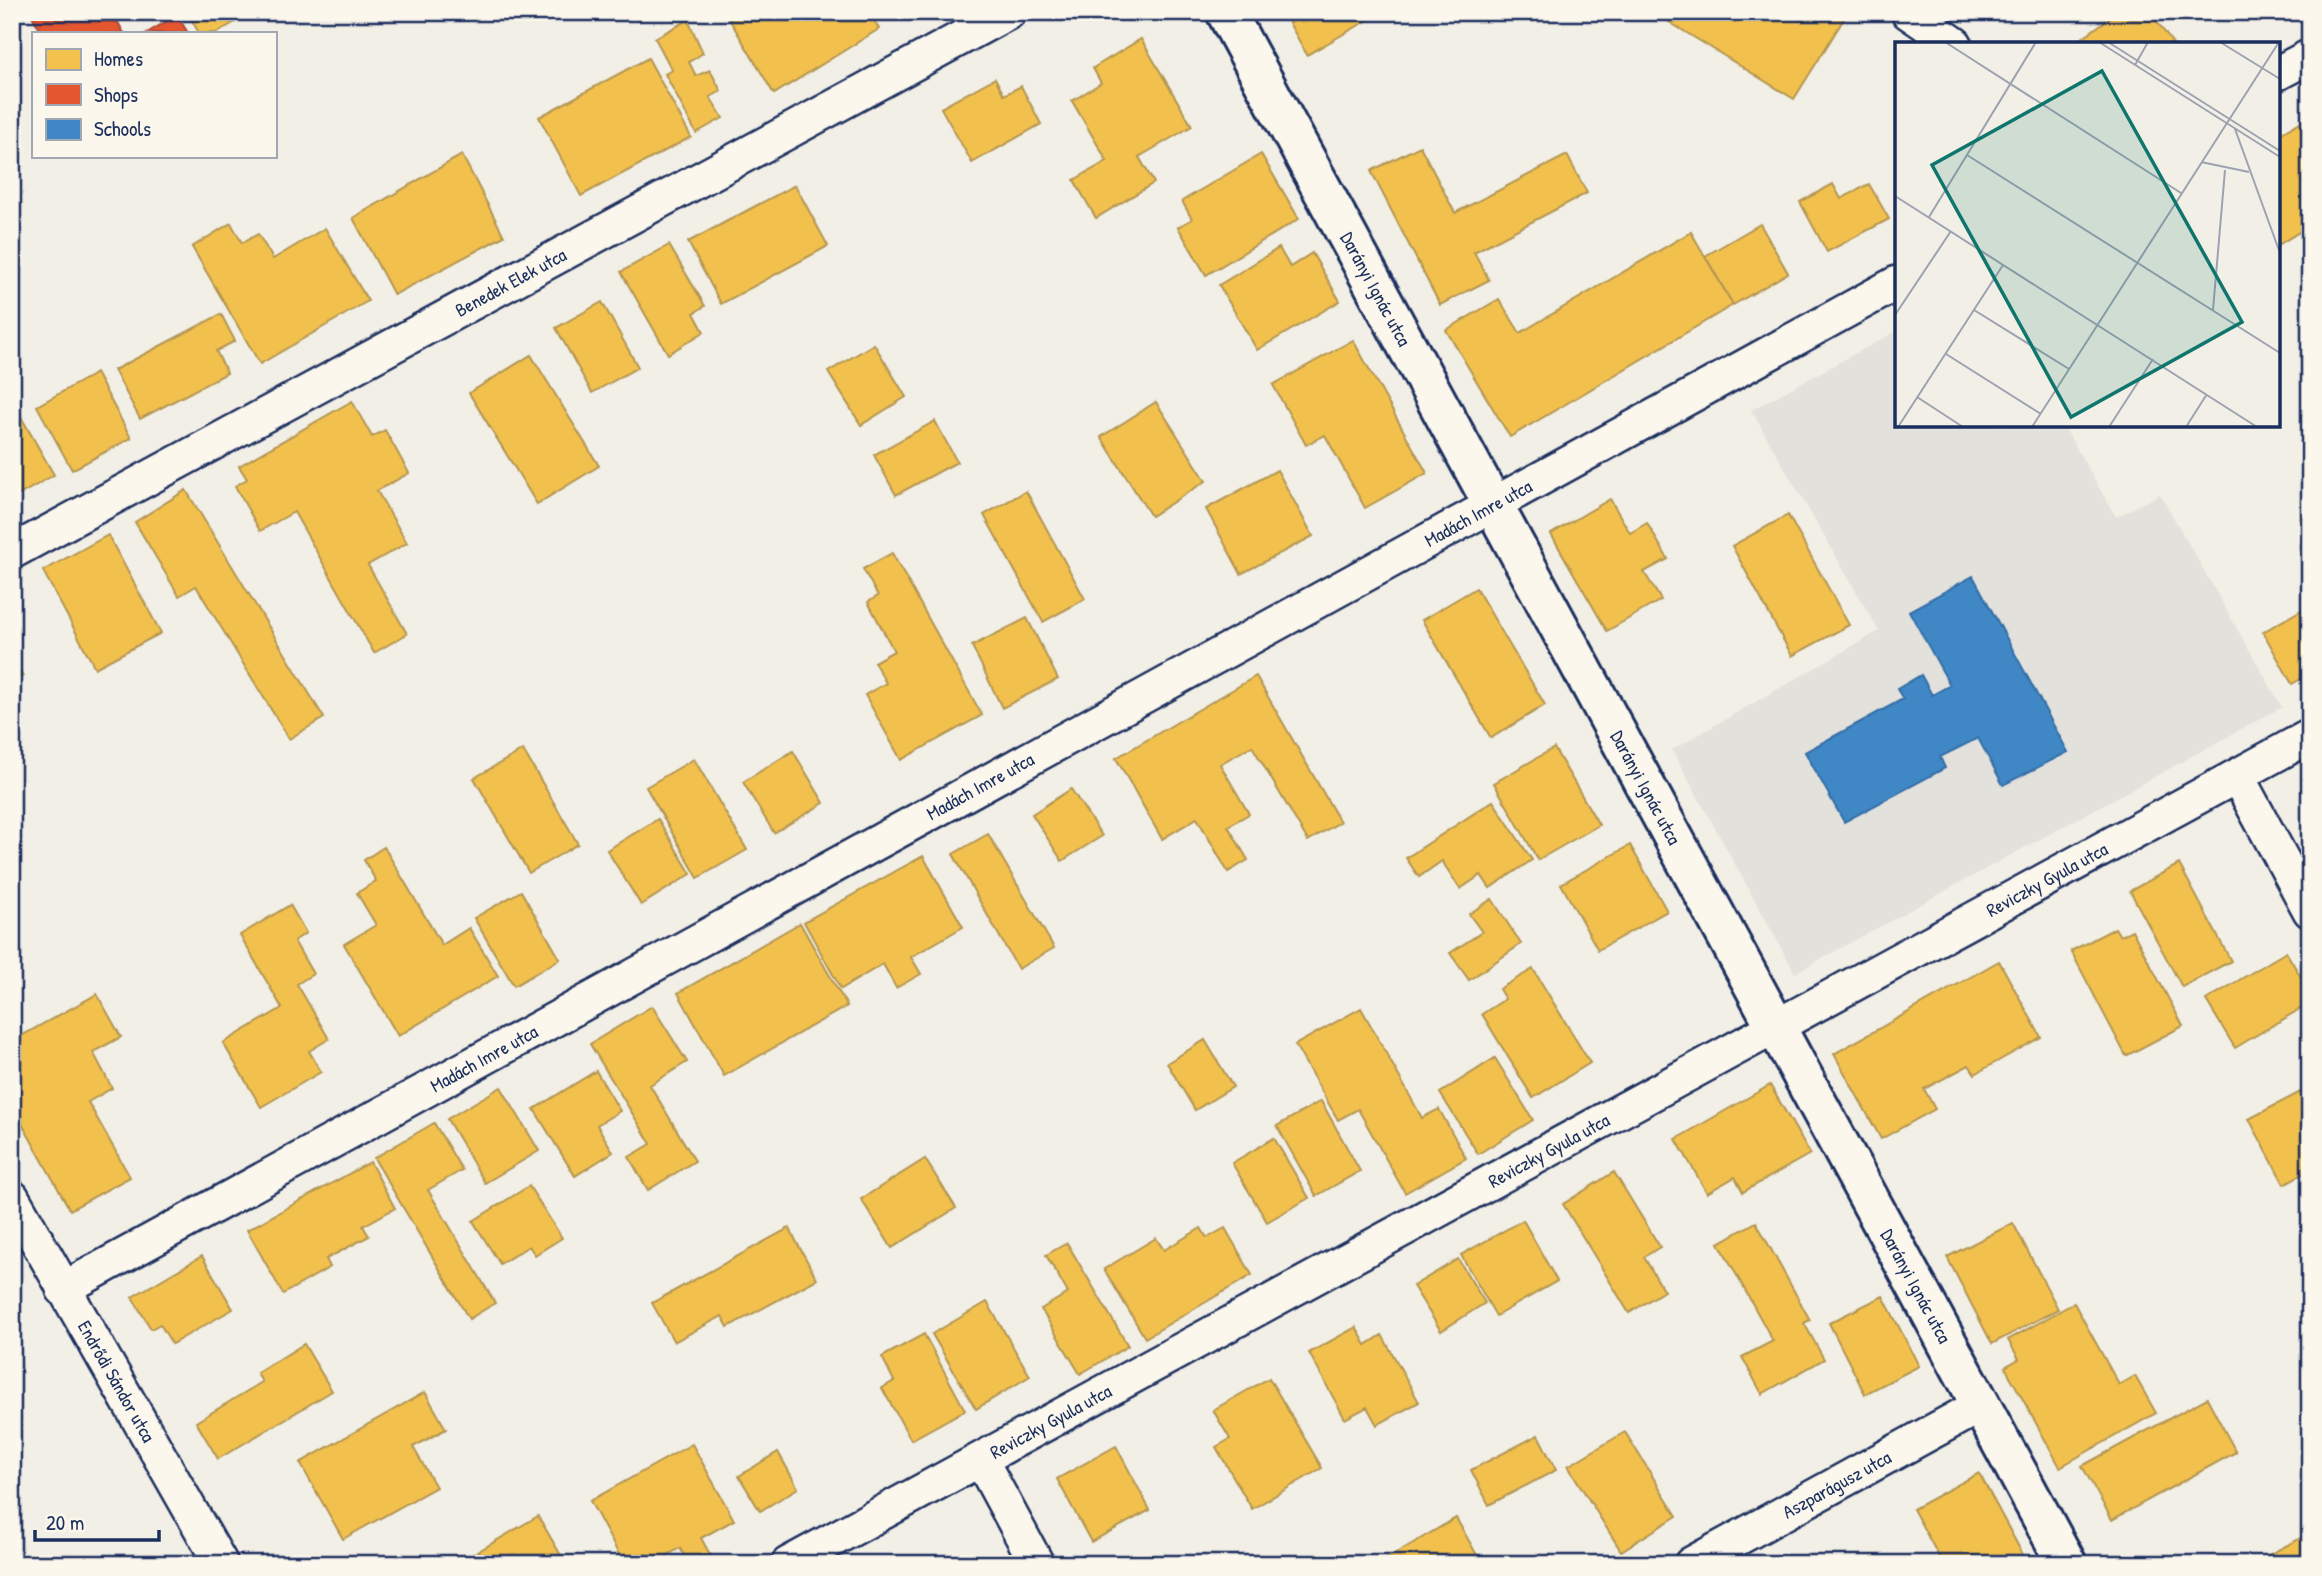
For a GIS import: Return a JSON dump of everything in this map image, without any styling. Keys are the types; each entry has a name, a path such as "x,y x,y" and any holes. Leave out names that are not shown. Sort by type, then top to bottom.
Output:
{"street":[{"name":"Benedek Elek utca","path":"12,552 1009,12"},
{"name":"Darányi Ignác utca","path":"1226,12 2067,1564"},
{"path":"1908,12 1952,42"},
{"path":"2280,72 2310,56"},
{"name":"Madách Imre utca","path":"63,1289 1895,284"},
{"name":"Reviczky Gyula utca","path":"788,1564 2310,736"},
{"path":"2237,776 2310,911"},
{"name":"Endrődi Sándor utca","path":"12,1197 221,1564"},
{"name":"Aszparágusz utca","path":"1691,1564 1981,1405"},
{"path":"981,1460 1037,1564"}],"shaded area":[{"path":"1895,332 1895,427 2064,427 2116,517 2160,494 2282,707 1795,973 1672,750 1879,631 1751,410"}],"building: Homes":[{"path":"187,12 231,12 237,21 218,32 198,32"},
{"path":"735,12 869,12 879,29 774,94 728,17"},
{"path":"1283,12 1382,12 1307,55"},
{"path":"1664,12 1837,12 1845,17 1794,99 1661,17"},
{"path":"2118,12 2150,12 2172,42 2085,42 2082,38"},
{"path":"688,20 703,53 689,62 696,76 710,70 721,91 710,97 723,118 696,133 665,74 672,70 655,38"},
{"path":"1141,39 1192,126 1139,157 1154,183 1096,218 1074,180 1107,161 1072,101 1101,83 1093,68"},
{"path":"648,58 691,137 581,196 539,117"},
{"path":"995,78 1004,95 1021,86 1041,124 972,163 941,108"},
{"path":"2307,118 2310,123 2310,246 2301,231 2280,244 2280,134"},
{"path":"1420,146 1455,213 1567,155 1587,193 1474,252 1489,280 1440,305 1371,171"},
{"path":"1261,154 1299,219 1206,275 1178,227 1192,219 1182,201"},
{"path":"462,155 504,236 394,295 353,218"},
{"path":"1833,184 1841,199 1869,184 1889,219 1827,252 1800,202"},
{"path":"795,185 828,246 721,304 688,242"},
{"path":"231,223 242,243 258,234 273,259 325,228 368,301 260,364 192,247"},
{"path":"1760,224 1788,273 1733,305 1705,256"},
{"path":"1691,232 1733,305 1510,437 1446,330 1499,299 1520,333"},
{"path":"669,245 705,306 694,313 704,332 668,354 621,272"},
{"path":"1279,248 1290,267 1312,253 1340,301 1257,350 1219,285"},
{"path":"602,302 638,367 592,393 556,328"},
{"path":"221,314 235,341 216,351 227,373 140,419 114,370"},
{"path":"1353,340 1427,473 1365,508 1325,435 1306,445 1273,385"},
{"path":"874,344 906,397 861,425 828,372"},
{"path":"531,355 599,466 537,504 469,393"},
{"path":"96,373 131,438 72,470 37,406"},
{"path":"12,401 54,475 12,499"},
{"path":"352,401 372,437 385,430 409,473 377,491 407,543 368,565 407,634 374,653 294,512 260,531 235,486 247,479 239,466"},
{"path":"1156,402 1206,481 1151,516 1101,437"},
{"path":"935,421 957,462 896,495 874,455"},
{"path":"1277,470 1313,536 1241,574 1206,509"},
{"path":"186,490 324,718 289,739 196,586 179,596 135,522"},
{"path":"1026,491 1085,599 1043,622 984,515"},
{"path":"1610,499 1630,533 1647,523 1668,559 1644,572 1661,600 1607,631 1551,534"},
{"path":"1788,515 1849,625 1792,656 1732,546"},
{"path":"108,535 161,633 95,668 43,571"},
{"path":"892,553 982,715 901,760 865,695 886,683 874,662 894,651 868,602 878,596 863,569"},
{"path":"1476,588 1545,705 1491,738 1422,620"},
{"path":"2310,605 2310,674 2292,684 2263,632"},
{"path":"1027,618 1058,679 1002,708 972,646"},
{"path":"12,658 23,676 12,682"},
{"path":"1256,676 1340,822 1308,841 1252,746 1220,764 1249,814 1228,826 1248,860 1228,872 1197,818 1162,839 1116,758"},
{"path":"1554,748 1599,825 1538,860 1494,783"},
{"path":"523,750 578,844 529,873 474,778"},
{"path":"793,751 824,803 774,833 743,782"},
{"path":"694,759 747,850 698,878 646,787"},
{"path":"1071,789 1102,836 1062,861 1032,814"},
{"path":"1493,801 1532,860 1490,888 1481,875 1460,889 1442,861 1419,877 1406,858"},
{"path":"658,819 691,874 641,905 607,850"},
{"path":"988,834 1054,948 1018,969 953,854"},
{"path":"1630,845 1667,911 1598,950 1561,884"},
{"path":"384,847 442,945 469,928 498,976 398,1036 344,944 376,925 357,893 376,881 364,860"},
{"path":"923,856 963,927 911,957 921,974 896,988 883,964 841,989 804,922"},
{"path":"2179,864 2231,961 2182,987 2130,891"},
{"path":"521,891 560,959 514,986 474,918"},
{"path":"1492,899 1521,944 1469,980 1450,953 1482,932 1469,914"},
{"path":"290,905 306,933 294,941 313,974 297,984 329,1039 309,1051 321,1072 261,1107 223,1043 282,1008 240,935"},
{"path":"800,923 847,1006 724,1076 678,993"},
{"path":"2115,928 2120,936 2132,930 2183,1026 2126,1056 2071,951"},
{"path":"2286,952 2310,992 2310,1003 2235,1048 2206,1000"},
{"path":"1999,961 2041,1037 1975,1074 1969,1065 1924,1089 1935,1109 1881,1139 1834,1054"},
{"path":"1533,969 1590,1063 1533,1098 1482,1014 1505,999 1499,989"},
{"path":"97,994 121,1037 93,1052 112,1088 88,1102 130,1177 70,1210 12,1106 12,1041"},
{"path":"652,1006 687,1062 650,1085 695,1161 648,1190 629,1157 651,1144 590,1044"},
{"path":"1361,1008 1422,1118 1439,1109 1466,1158 1405,1193 1358,1109 1338,1120 1295,1045"},
{"path":"1205,1040 1233,1087 1195,1110 1167,1063"},
{"path":"1495,1058 1533,1120 1478,1154 1440,1093"},
{"path":"596,1071 620,1111 597,1125 613,1152 575,1176 534,1109"},
{"path":"1770,1085 1810,1154 1743,1192 1735,1177 1707,1193 1676,1139"},
{"path":"501,1087 539,1151 485,1183 447,1119"},
{"path":"2310,1087 2310,1170 2284,1184 2249,1119"},
{"path":"1321,1101 1360,1171 1316,1196 1277,1126"},
{"path":"434,1123 462,1170 428,1190 495,1303 469,1319 374,1158"},
{"path":"1274,1138 1309,1198 1267,1222 1232,1163"},
{"path":"925,1159 956,1208 892,1248 861,1199"},
{"path":"370,1162 395,1208 363,1226 369,1236 326,1259 330,1267 283,1294 247,1230"},
{"path":"1614,1172 1660,1247 1644,1257 1664,1291 1629,1313 1563,1204"},
{"path":"529,1186 562,1238 535,1255 529,1246 500,1264 473,1221"},
{"path":"1523,1220 1557,1281 1496,1316 1461,1255"},
{"path":"1756,1222 1810,1320 1804,1323 1824,1359 1762,1394 1742,1357 1773,1341 1719,1243"},
{"path":"2013,1223 2058,1309 1992,1344 1947,1257"},
{"path":"789,1228 817,1279 728,1327 722,1316 674,1342 652,1303"},
{"path":"1201,1228 1207,1238 1225,1228 1252,1275 1145,1338 1104,1269 1156,1238 1164,1250"},
{"path":"1067,1243 1128,1346 1080,1374 1041,1309 1068,1293 1046,1255"},
{"path":"202,1256 233,1309 172,1344 160,1324 151,1329 132,1297"},
{"path":"1458,1259 1485,1303 1441,1331 1413,1286"},
{"path":"1883,1296 1919,1366 1865,1394 1829,1323"},
{"path":"987,1302 1030,1376 976,1409 932,1334"},
{"path":"2074,1303 2119,1385 2135,1376 2156,1413 2060,1467 2005,1367 2019,1359 2008,1340"},
{"path":"1356,1327 1366,1345 1382,1335 1419,1402 1377,1425 1367,1407 1345,1419 1309,1353"},
{"path":"924,1334 965,1410 911,1440 882,1388 894,1381 882,1357"},
{"path":"304,1344 332,1391 218,1459 196,1422 262,1382 257,1373"},
{"path":"1269,1378 1322,1468 1252,1509 1216,1447 1230,1439 1213,1410"},
{"path":"425,1392 446,1429 413,1447 436,1487 343,1539 300,1463"},
{"path":"2207,1398 2236,1452 2112,1520 2082,1466"},
{"path":"1625,1432 1677,1516 1621,1551 1568,1466"},
{"path":"1538,1435 1556,1470 1489,1505 1471,1470"},
{"path":"692,1444 734,1520 701,1538 714,1562 689,1564 680,1548 652,1564 624,1564 590,1501"},
{"path":"1116,1446 1150,1510 1091,1542 1057,1479"},
{"path":"778,1452 798,1488 760,1511 739,1476"},
{"path":"1979,1473 2028,1564 1943,1564 1913,1509"},
{"path":"538,1516 566,1564 463,1564 462,1561"},
{"path":"1456,1518 1482,1564 1389,1564 1386,1559"},
{"path":"2310,1533 2310,1564 2252,1564"}],"building: Shops":[{"path":"30,12 112,12 123,32 41,32"},
{"path":"177,15 187,32 149,32"}],"building: Schools":[{"path":"1973,576 2068,752 2003,785 1978,738 1940,757 1945,768 1844,822 1805,752 1903,699 1897,689 1921,675 1932,695 1950,685 1909,611"}]}
